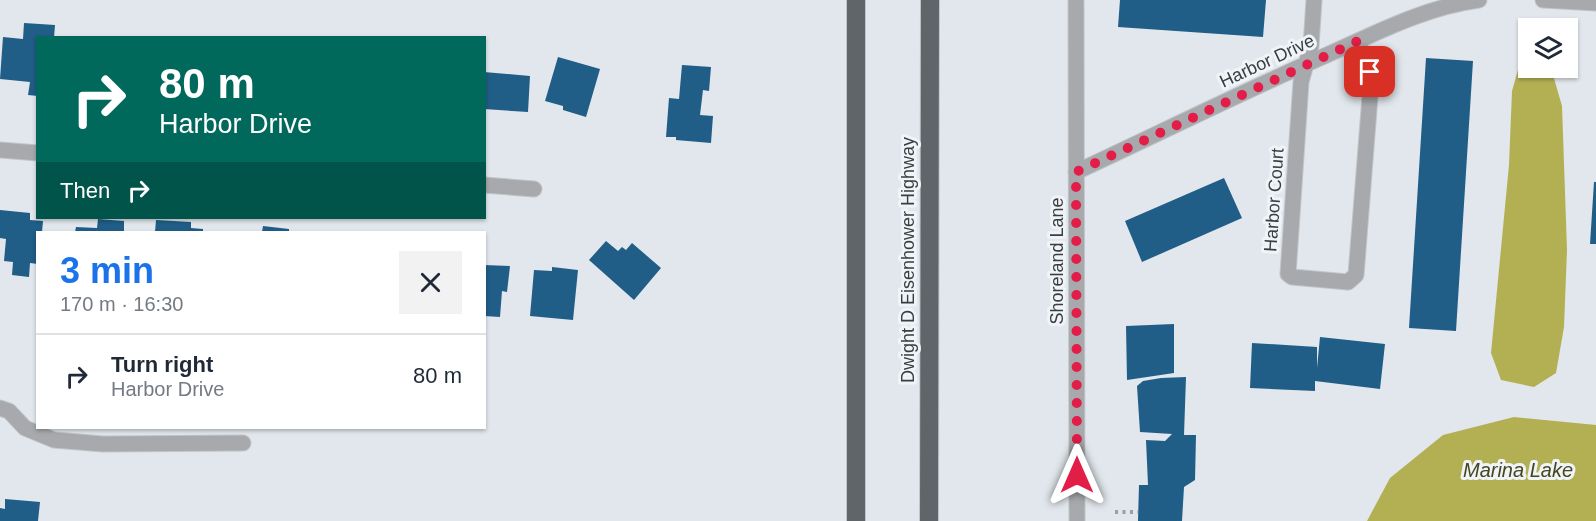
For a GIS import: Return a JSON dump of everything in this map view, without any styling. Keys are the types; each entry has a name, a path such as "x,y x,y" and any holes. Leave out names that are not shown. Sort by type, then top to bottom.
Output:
{"highway":[{"path":"856,0 856,521"},
{"name":"Dwight D Eisenhower Highway","path":"929,521 930,0"}],"street":[{"name":"Shoreland Lane","path":"1076,0 1077,521"},
{"name":"Harbor Court","path":"1314,0 1311,46 1301,82 1288,274 1292,277 1348,282 1356,275 1371,84 1370,72 1358,41"},
{"name":"Harbor Drive","path":"1076,172 1307,63 1420,14 1479,0"},
{"path":"1543,0 1596,3"},
{"path":"0,150 36,153"},
{"path":"486,185 534,189"},
{"path":"0,408 9,411 25,428 54,440 103,444 243,442"}],"path":[{"path":"1115,512 1138,512"}],"water":[{"path":"1518,70 1518,78 1554,78 1562,106 1567,250 1564,327 1556,373 1534,387 1501,380 1491,353 1509,165 1512,91"},
{"name":"Marina Lake","path":"1514,417 1596,425 1596,521 1367,521 1390,478 1443,435"}],"building":[{"path":"1120,0 1266,0 1263,37 1118,27"},
{"path":"24,23 55,25 54,36 36,36 36,96 28,95 30,82 0,79 3,37 23,39"},
{"path":"558,57 600,69 586,117 563,110 563,106 545,101"},
{"path":"1426,58 1473,61 1456,331 1409,328"},
{"path":"682,65 711,67 709,91 703,90 700,115 713,116 711,143 666,137 669,98 679,99"},
{"path":"486,72 530,76 528,112 486,109"},
{"path":"1224,178 1242,218 1142,262 1125,221"},
{"path":"1594,182 1596,182 1596,244 1590,244"},
{"path":"0,210 30,213 30,220 43,221 42,231 36,231 36,264 30,263 29,277 12,275 13,262 4,261 6,239 0,238"},
{"path":"98,219 124,221 124,231 75,231 76,227 97,228"},
{"path":"156,220 191,222 191,228 203,229 203,231 155,231"},
{"path":"263,226 289,229 289,231 262,231"},
{"path":"606,241 618,251 622,247 626,250 632,243 661,268 634,300 589,260"},
{"path":"486,265 510,266 507,292 502,291 500,317 486,316"},
{"path":"552,267 578,270 573,320 530,316 534,270 552,271"},
{"path":"1174,324 1174,373 1127,380 1126,326"},
{"path":"1320,337 1385,344 1380,389 1315,381 1315,391 1250,388 1252,343 1317,347 1317,368"},
{"path":"1186,377 1184,435 1196,435 1195,480 1184,487 1182,521 1138,521 1139,485 1148,485 1146,440 1165,441 1172,434 1140,432 1137,386 1143,381"},
{"path":"5,499 40,502 38,521 0,521 0,508 5,509"}],"route":[{"path":"1077,475 1076,172 1358,41 1370,72"}]}
